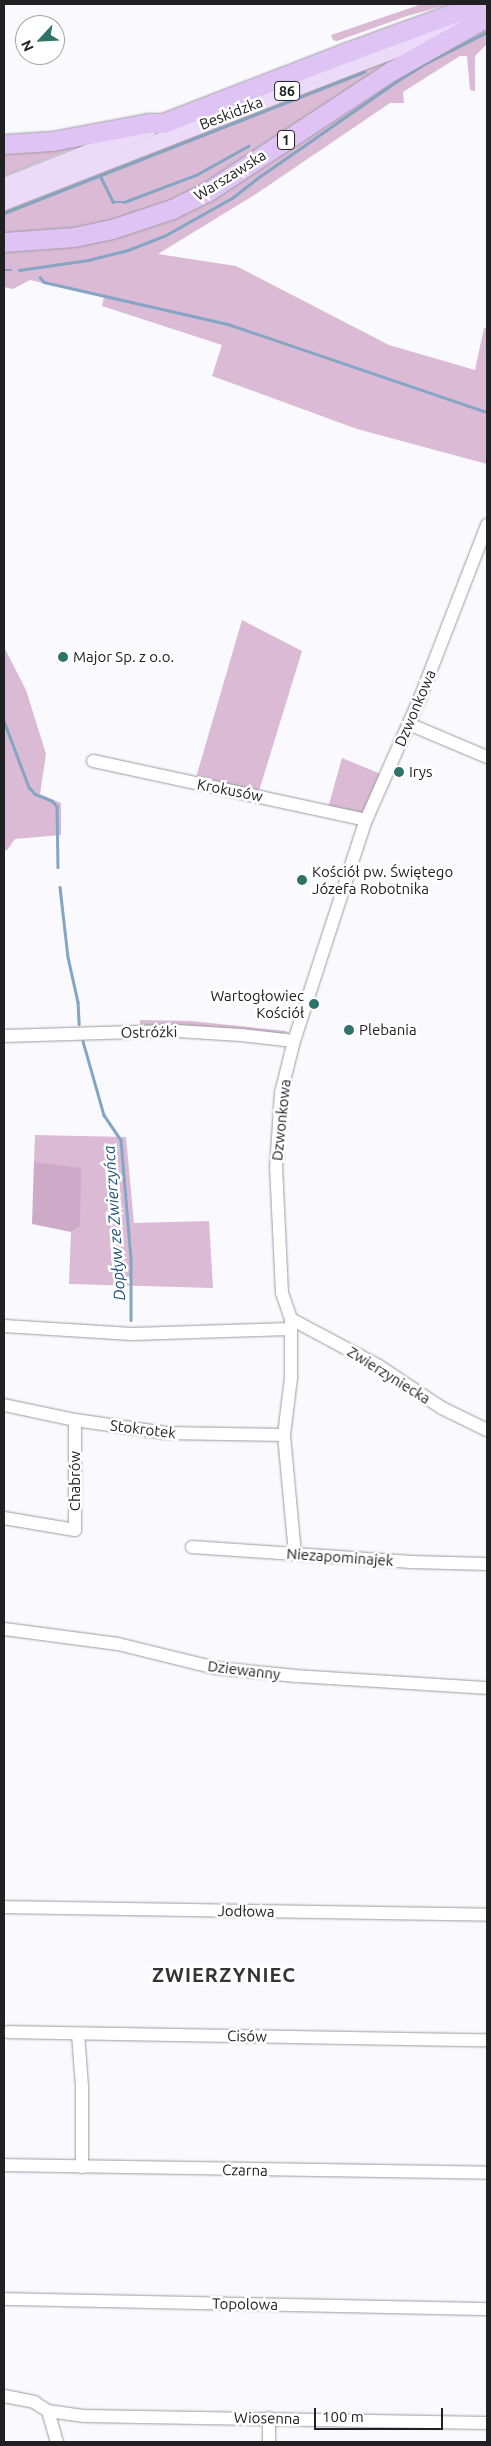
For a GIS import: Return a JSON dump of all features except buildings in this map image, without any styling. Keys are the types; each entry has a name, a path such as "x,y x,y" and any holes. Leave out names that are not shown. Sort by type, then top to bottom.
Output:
{"highway":[{"name":"Beskidzka","path":"163,123 374,41 484,13"},
{"name":"Warszawska","path":"4,242 74,237 112,230 172,209 207,192 393,70 484,13"},
{"path":"4,144 32,142 163,123"}],"main road":[{"name":"Beskidzka","path":"4,202 484,13"},
{"name":"Beskidzka","path":"4,186 163,123"}],"street":[{"name":"Dzwonkowa","path":"295,1554 284,1435 291,1378 290,1324 282,1293 276,1168 281,1093 294,1041 366,820 409,724 487,526"},
{"path":"409,724 487,757"},
{"name":"Krokusów","path":"93,761 366,820"},
{"name":"Ostróżki","path":"4,1036 177,1031 294,1041"},
{"path":"4,1326 132,1334 290,1324"},
{"name":"Zwierzyniecka","path":"290,1324 379,1366 442,1408 487,1430"},
{"name":"Stokrotek","path":"4,1405 75,1420 166,1433 284,1435"},
{"name":"Chabrów","path":"4,1518 74,1530 75,1420"},
{"name":"Niezapominajek","path":"192,1547 487,1564"},
{"name":"Dziewanny","path":"4,1629 118,1644 216,1668 296,1676 487,1688"},
{"name":"Jodłowa","path":"4,1907 487,1915"},
{"name":"Cisów","path":"8,2032 487,2040"},
{"path":"78,2034 82,2086 82,2167"},
{"name":"Czarna","path":"4,2165 487,2173"},
{"name":"Topolowa","path":"4,2299 487,2309"},
{"name":"Wiosenna","path":"4,2396 34,2402 48,2411 84,2416 487,2423"},
{"path":"48,2411 57,2442"},
{"path":"268,2442 269,2418"}],"shaded area":[{"path":"422,4 450,4 407,16 337,41 333,40 331,35"},
{"path":"487,28 487,44 475,56 475,91 470,90 467,56 460,56 403,92 404,103 390,103 256,194 158,254 236,266 389,345 475,370 484,328 487,329 487,464 357,429 212,376 222,345 102,306 104,297 30,280 13,289 4,287 4,252 43,249 110,238 395,77"},
{"path":"411,51 198,189 156,208 90,227 4,236 4,211"},
{"path":"80,142 81,145 4,176 4,148"},
{"path":"242,620 302,651 259,791 195,781"},
{"path":"4,647 26,690 46,754 40,794 61,803 61,835 15,839 7,850 4,850"},
{"path":"342,758 381,774 362,815 328,808"},
{"path":"140,1020 191,1021 286,1031 288,1033 277,1033 276,1035 140,1027"},
{"path":"35,1135 126,1137 134,1223 209,1221 213,1288 69,1284 71,1232 80,1227 34,1162"},
{"path":"34,1162 81,1168 80,1227 71,1232 32,1224"}],"waterway":[{"path":"19,270 88,260 128,250 166,235 232,198 259,177 397,81 424,64 487,32"},
{"path":"4,213 364,72"},
{"path":"100,175 113,202 124,202 196,175 248,146"},
{"path":"4,270 11,270"},
{"path":"40,277 44,282 228,324 487,412"},
{"name":"Dopływ ze Zwierzyńca","path":"4,721 29,787 35,794 52,801 57,806 58,867"},
{"name":"Dopływ ze Zwierzyńca","path":"60,887 68,957 78,1002 79,1024"},
{"name":"Dopływ ze Zwierzyńca","path":"83,1041 104,1115 121,1140 131,1258 131,1320"}],"place":[{"name":"Major Sp. z o.o.","path":"63,657"},
{"name":"Irys","path":"399,772"},
{"name":"Kościół pw. Świętego Józefa Robotnika","path":"302,880"},
{"name":"Wartogłowiec Kościół","path":"314,1004"},
{"name":"Plebania","path":"349,1030"}],"district":[{"name":"ZWIERZYNIEC","path":"224,1974"}]}
